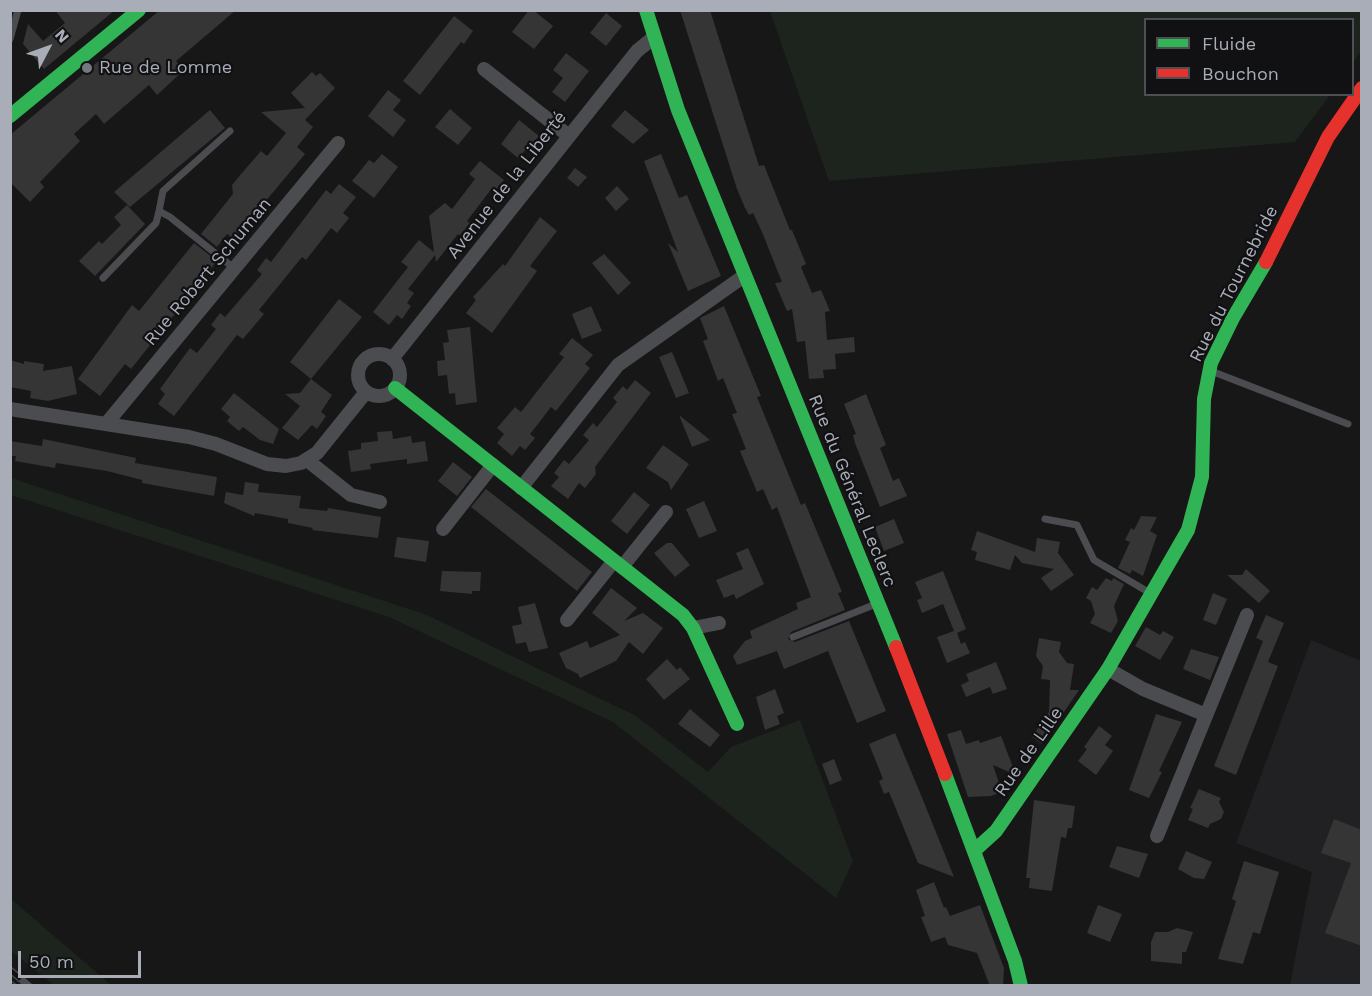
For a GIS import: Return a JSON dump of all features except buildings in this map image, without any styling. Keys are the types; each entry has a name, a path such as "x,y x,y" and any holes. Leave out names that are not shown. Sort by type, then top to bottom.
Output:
{"street":[{"path":"11,114 139,10"},
{"name":"Rue du Général Leclerc","path":"646,10 653,38 678,110 878,603 974,851 1015,961 1021,986"},
{"name":"Avenue de la Liberté","path":"392,359 636,51 653,38"},
{"path":"484,69 568,136"},
{"name":"Rue du Tournebride","path":"1107,669 1188,530 1198,501 1204,459 1204,399 1209,370 1233,318 1277,244 1321,148 1362,88"},
{"name":"Rue Robert Schuman","path":"106,424 338,143"},
{"path":"521,488 618,365 744,276"},
{"path":"375,354 392,359 400,373 395,388 378,396 366,392 358,376 364,360 375,354"},
{"path":"395,388 683,615 693,628 736,724"},
{"path":"10,408 204,441 267,464 294,465 307,460 325,445 366,392"},
{"path":"307,460 351,495 380,502"},
{"path":"443,529 493,465"},
{"path":"567,620 666,512"},
{"path":"1157,836 1246,615"},
{"path":"693,628 720,623"},
{"path":"1107,669 1143,689 1206,715"},
{"name":"Rue de Lille","path":"974,851 996,831 1107,669"}],"lane":[{"path":"10,39 18,10"},
{"path":"103,278 156,223 164,191 230,131"},
{"path":"159,211 170,217 235,269"},
{"path":"1209,370 1348,424"},
{"path":"1046,519 1077,525 1094,560 1152,595"},
{"path":"793,637 878,603"}],"shaded area":[{"path":"770,11 1361,11 1361,51 1354,62 1354,18 1144,18 1144,96 1329,96 1295,142 829,181"},
{"path":"11,478 427,615 636,716 708,772 731,747 800,720 853,861 836,898 613,722 389,617 11,495"},
{"path":"1311,640 1361,661 1361,985 1290,985 1312,872 1236,843"},
{"path":"11,899 111,985 54,985 11,951"}],"railway":[{"path":"10,970 29,986"}],"traffic: fast":[{"path":"10,116 139,10"},
{"path":"646,10 678,110 896,647"},
{"path":"974,851 996,831 1108,669 1188,530 1202,477 1204,399 1211,363 1233,318 1266,262"},
{"path":"395,388 683,615 693,628 737,724"},
{"path":"945,774 1015,961 1021,986"}],"traffic: jam":[{"path":"1266,262 1328,137 1362,88"},
{"path":"896,647 945,774"}],"place":[{"name":"Rue de Lomme","path":"87,68"}]}
